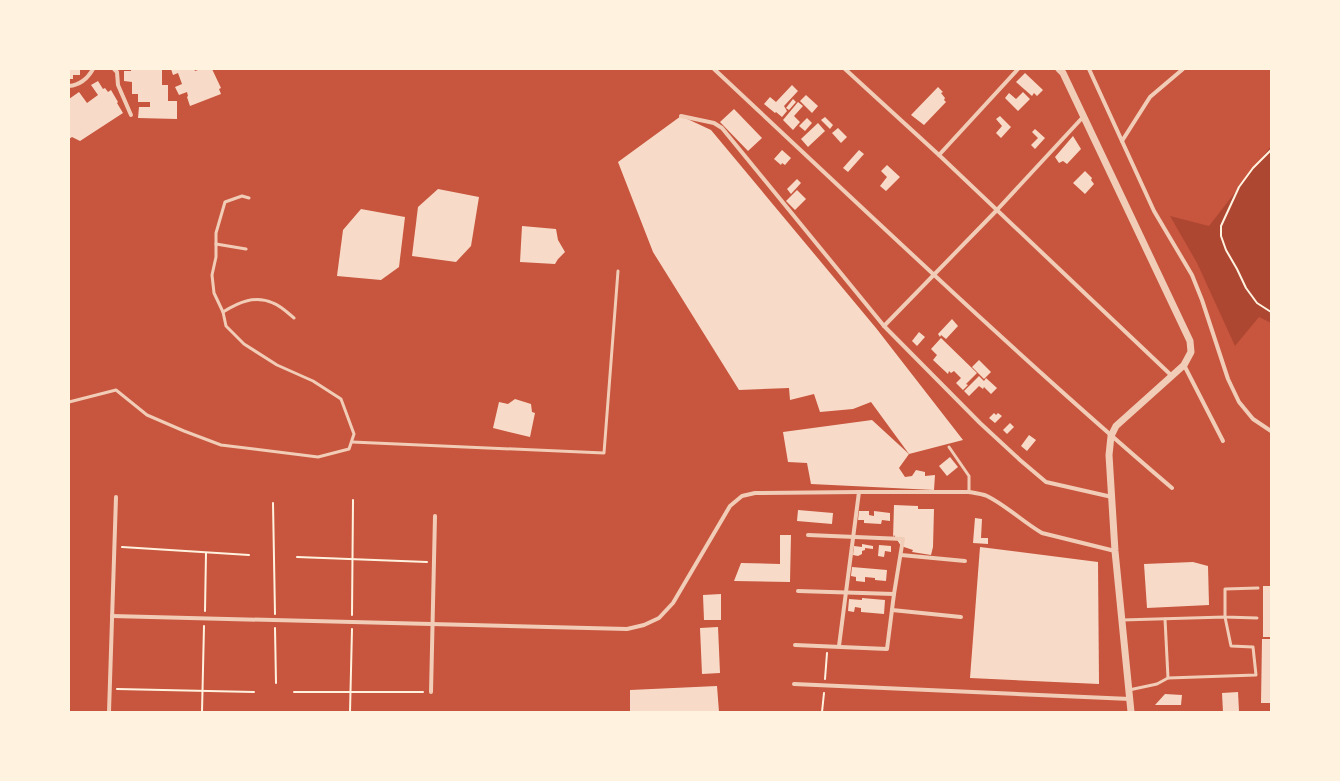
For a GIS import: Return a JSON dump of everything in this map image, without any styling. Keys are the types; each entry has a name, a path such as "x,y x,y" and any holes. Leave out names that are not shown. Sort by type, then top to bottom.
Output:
{"street":[{"path":"69,86 75,86 88,78 93,69"},
{"path":"114,69 117,72 118,86 131,115"},
{"path":"714,69 1111,436 1172,488"},
{"path":"845,69 939,155 996,211 1172,376"},
{"path":"939,155 1018,69"},
{"path":"1059,69 1190,341 1191,352 1184,365 1116,426 1111,436 1109,455 1115,551 1131,712"},
{"path":"1090,69 1154,212 1192,275 1202,300 1228,379 1239,402 1253,419 1271,431"},
{"path":"1122,141 1150,96 1182,69"},
{"path":"680,116 714,123 722,128 884,326 980,423 1020,460 1046,482 1112,497"},
{"path":"884,326 996,211 1083,117"},
{"path":"1184,365 1223,441"},
{"path":"839,646 859,492"},
{"path":"112,616 628,629 644,625 659,618 673,602 730,506 742,496 755,493 969,492 986,496 998,502 1031,527 1042,533 1115,551"},
{"path":"109,712 116,497"},
{"path":"430,692 435,516"},
{"path":"795,645 887,649 903,539 808,535"},
{"path":"901,554 965,561"},
{"path":"798,591 894,594"},
{"path":"892,610 961,617"},
{"path":"794,684 1130,699"}],"lane":[{"path":"69,402 116,390 148,415 221,445 318,457 350,449 354,434 341,399 313,381 277,365 244,344 226,326 223,312 214,293 212,275 216,258 216,233 225,202 242,196 249,198"},
{"path":"216,244 246,249"},
{"path":"352,442 604,453 618,271"},
{"path":"223,312 236,304 257,298 274,303 294,318"},
{"path":"949,447 969,476 969,492"},
{"path":"1129,690 1157,684 1168,678 1256,675 1253,647 1231,646 1226,617 1224,589 1258,588"},
{"path":"1122,620 1226,617 1257,618"},
{"path":"1164,619 1168,678"}],"path":[{"path":"1271,150 1253,168 1239,187 1221,226 1221,236 1226,250 1246,288 1257,303 1271,312"},
{"path":"350,712 353,500"},
{"path":"274,503 276,683"},
{"path":"115,547 248,555"},
{"path":"202,712 206,553"},
{"path":"297,557 434,562"},
{"path":"110,689 254,692"},
{"path":"294,692 430,692"}],"shaded area":[{"path":"1271,146 1271,323 1259,317 1235,346 1197,263 1170,216 1209,226"}],"building":[{"path":"69,69 80,69 80,75 73,75 73,79 69,79"},
{"path":"131,69 162,69 162,85 168,85 168,101 177,101 177,119 138,118 139,107 150,107 150,102 138,102 138,94 132,94 132,82 124,81 124,71 131,71"},
{"path":"171,69 194,69 195,71 201,69 212,69 221,88 219,89 221,94 190,106 187,92 179,95 175,87 182,84 178,73 173,75"},
{"path":"1025,73 1043,90 1037,96 1034,93 1032,96 1016,82"},
{"path":"98,81 103,89 105,88 108,92 111,90 123,113 80,141 72,137 69,139 69,99 79,92 87,103 98,95 91,85"},
{"path":"792,85 798,91 784,106 787,111 782,117 764,104 770,97 776,102"},
{"path":"938,87 943,92 941,93 946,102 924,125 911,115"},
{"path":"1023,92 1030,99 1018,111 1005,98 1009,93 1016,99"},
{"path":"806,95 818,106 812,113 800,101"},
{"path":"793,99 796,102 789,110 786,108"},
{"path":"798,102 803,106 794,116 800,122 793,130 783,120"},
{"path":"734,109 762,138 748,151 720,122"},
{"path":"681,116 711,130 876,328 963,440 909,454 871,402 853,409 820,412 814,394 790,400 789,388 739,390 653,252 618,162"},
{"path":"1000,116 1011,127 1001,138 996,133 1002,126 996,119"},
{"path":"825,117 833,125 830,129 821,120"},
{"path":"807,118 812,123 805,131 799,126"},
{"path":"818,123 825,131 808,147 801,139"},
{"path":"838,128 847,137 841,143 832,133"},
{"path":"1035,129 1045,138 1035,149 1031,145 1038,138 1032,132"},
{"path":"1073,136 1081,149 1067,164 1063,161 1059,163 1055,157"},
{"path":"782,150 791,158 785,165 782,163 781,165 774,159"},
{"path":"859,150 864,154 848,172 843,168"},
{"path":"887,165 900,177 886,191 880,186 887,177 881,171"},
{"path":"1085,171 1092,178 1091,180 1094,184 1085,194 1073,183"},
{"path":"797,179 801,183 791,194 787,189"},
{"path":"438,189 479,197 471,246 456,262 412,256 418,207"},
{"path":"797,190 806,199 795,210 786,201"},
{"path":"361,209 405,217 399,267 381,280 337,276 343,230"},
{"path":"522,226 556,229 558,240 565,252 555,264 520,262"},
{"path":"952,319 958,326 946,339 941,335 940,337 938,334"},
{"path":"919,332 925,337 917,346 912,341"},
{"path":"941,338 977,373 966,384 968,385 963,390 956,383 961,378 954,371 951,373 949,371 948,374 933,360 937,355 931,349"},
{"path":"979,360 991,372 984,379 972,367"},
{"path":"979,376 984,381 986,378 997,388 991,394 984,387 983,389 979,386 969,396 964,391"},
{"path":"515,399 531,404 532,412 535,413 530,437 493,428 499,402 508,404"},
{"path":"994,413 996,415 998,413 1002,416 995,423 989,418"},
{"path":"872,420 909,454 899,468 905,477 912,476 916,470 925,472 925,476 935,475 934,490 811,484 807,463 788,462 783,432"},
{"path":"1010,423 1014,427 1007,434 1003,430"},
{"path":"1029,435 1036,440 1027,451 1021,446"},
{"path":"950,457 958,467 947,476 939,466"},
{"path":"894,505 918,506 918,509 934,509 933,547 931,555 912,552 913,550 901,546 894,535 893,538"},
{"path":"798,510 833,513 832,524 797,521"},
{"path":"859,511 869,511 869,515 874,516 874,511 890,513 890,521 882,520 881,524 864,523 864,520 858,520"},
{"path":"975,518 982,519 981,538 988,538 988,544 973,543"},
{"path":"780,535 791,535 790,582 734,581 741,563 780,564"},
{"path":"862,544 873,546 873,549 865,548 865,550 862,551 862,554 858,556 853,555 854,546 862,547"},
{"path":"879,545 891,546 891,552 885,551 884,557 878,556"},
{"path":"980,547 1098,562 1099,684 970,678"},
{"path":"1193,562 1208,566 1209,605 1147,608 1144,564"},
{"path":"852,567 887,570 886,581 865,577 865,582 856,581 856,577 851,576"},
{"path":"1263,586 1271,586 1271,637 1263,637"},
{"path":"721,594 721,620 704,620 703,595"},
{"path":"862,598 885,600 884,614 861,612 861,608 855,607 854,612 848,611 849,599 862,600"},
{"path":"718,627 720,673 702,674 700,628"},
{"path":"1262,639 1271,639 1271,703 1261,703"},
{"path":"717,686 719,712 630,712 630,690"},
{"path":"1238,692 1239,711 1223,712 1222,693"},
{"path":"1165,694 1182,695 1181,705 1155,705"}]}
